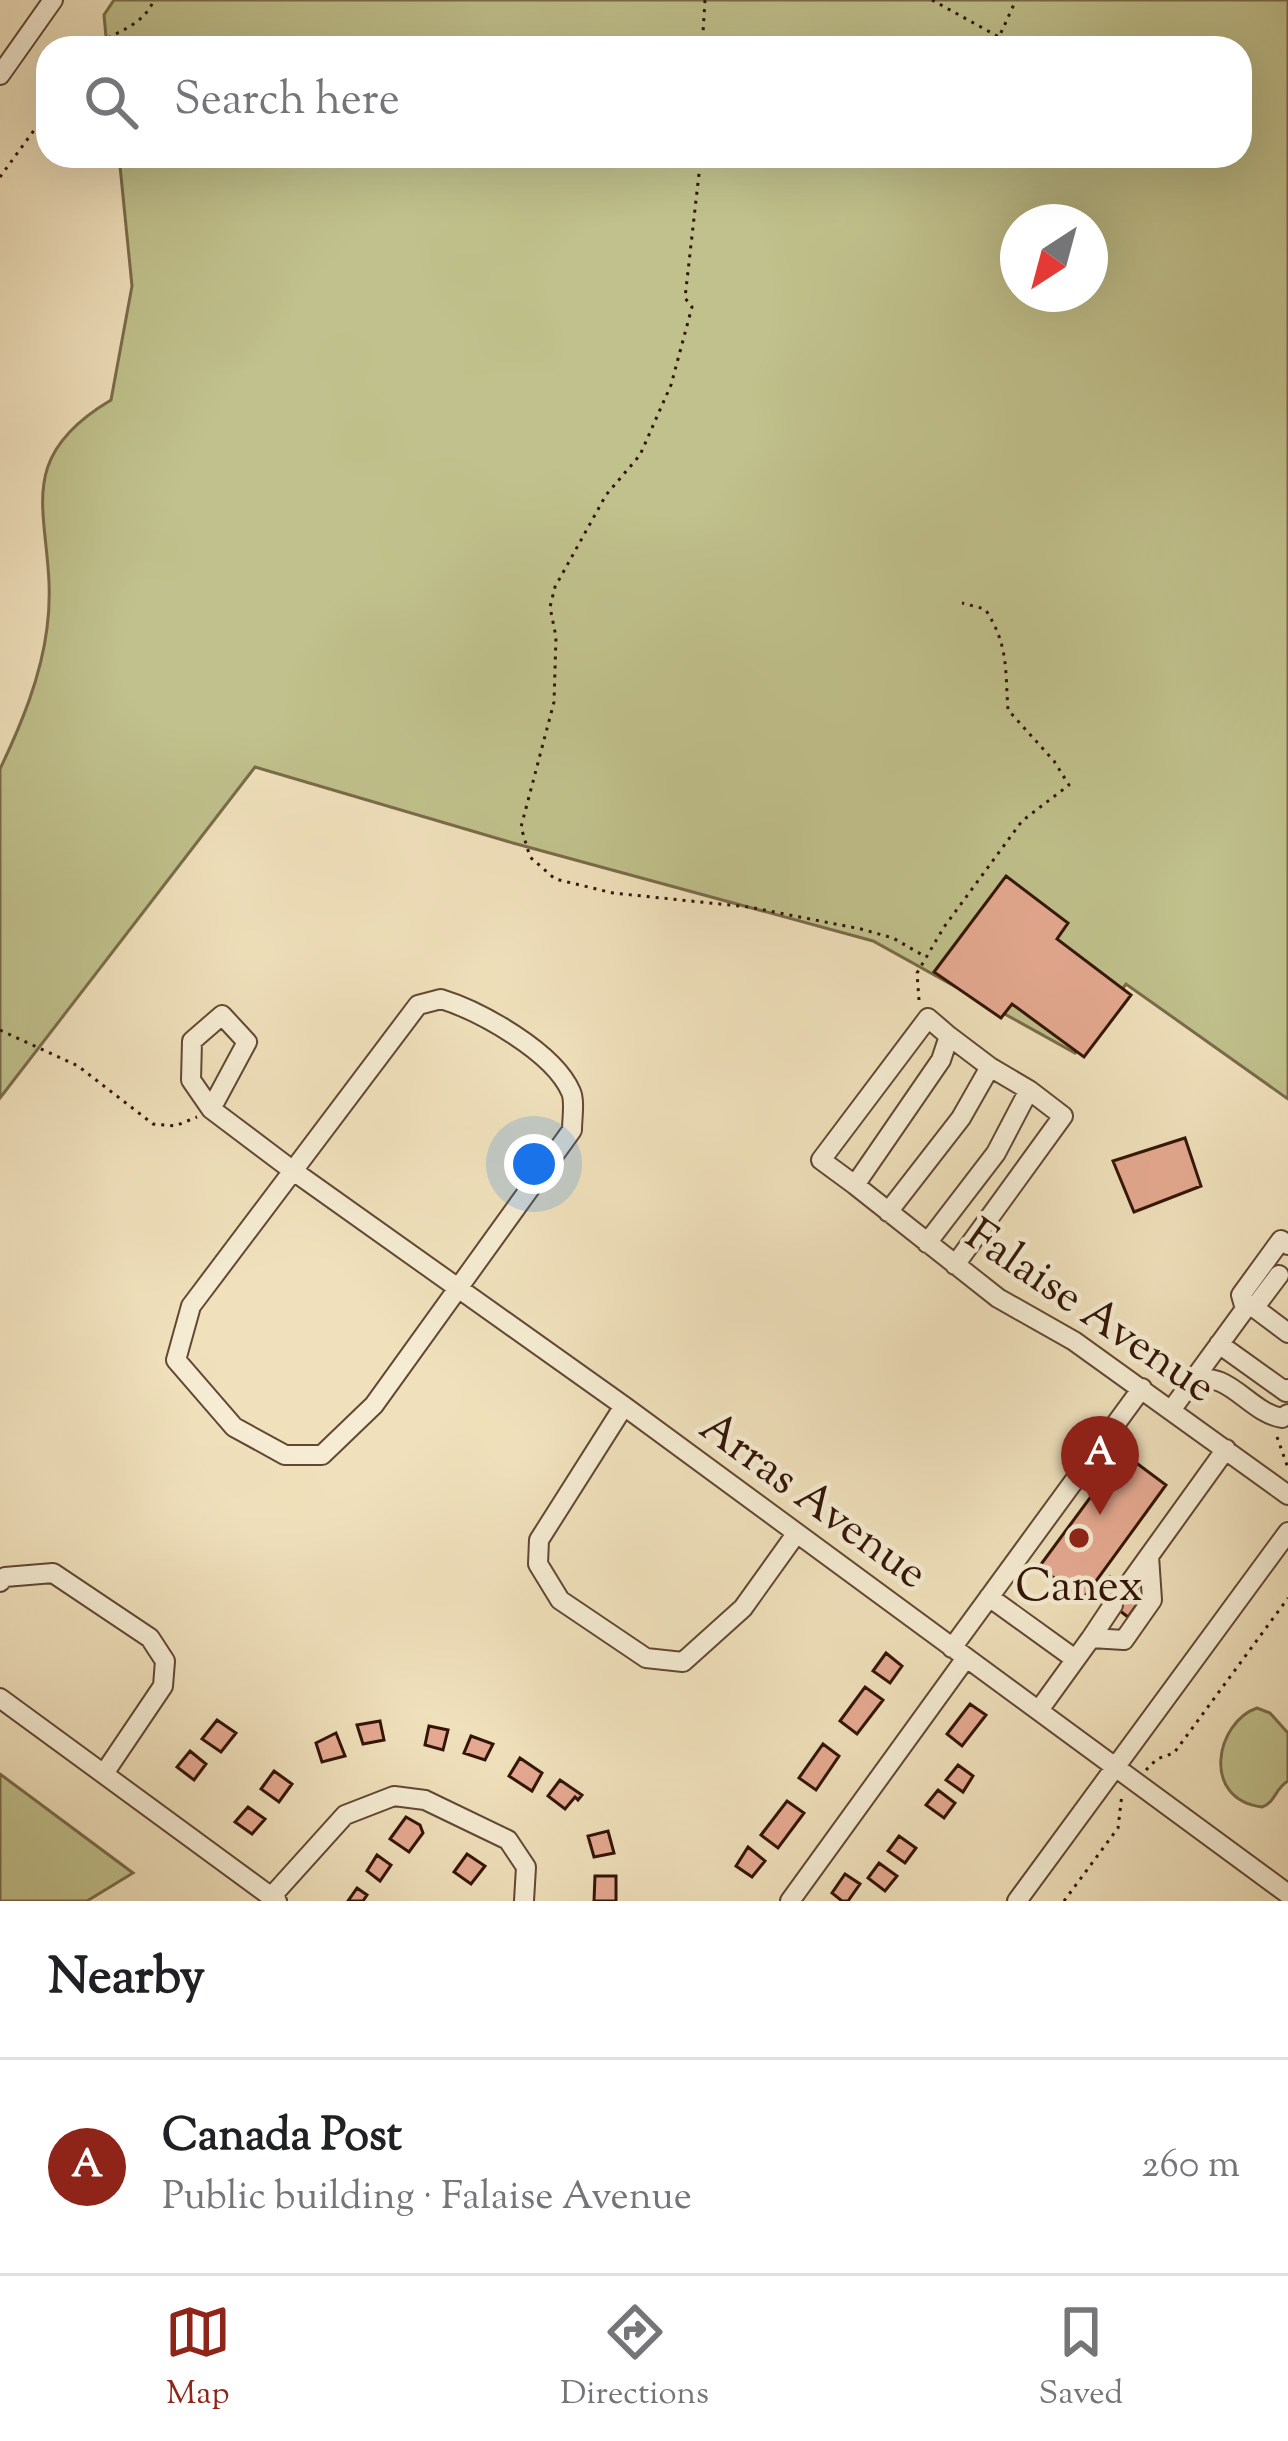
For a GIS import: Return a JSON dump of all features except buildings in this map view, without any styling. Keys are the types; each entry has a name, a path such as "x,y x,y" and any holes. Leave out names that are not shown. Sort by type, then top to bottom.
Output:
{"street":[{"path":"0,75 53,0"},
{"path":"441,998 476,1010 548,1062 572,1093 572,1130 374,1405 322,1455 285,1455 235,1427 176,1360 191,1306 292,1170 418,1005 441,998"},
{"path":"950,1036 941,1060 855,1185 821,1160 928,1018 1063,1116 1021,1188 955,1265"},
{"path":"888,1212 961,1118 990,1066"},
{"path":"928,1243 996,1153 1029,1090"},
{"name":"Arras Avenue","path":"211,1109 1288,1894"},
{"name":"Falaise Avenue","path":"855,1185 998,1298 1074,1341 1288,1495"},
{"path":"1288,1245 1281,1240 1241,1294 1249,1307 1288,1333"},
{"path":"1172,1409 1219,1344 1279,1275"},
{"path":"1219,1344 1286,1392 1288,1389"},
{"path":"1192,1382 1205,1376 1216,1378 1264,1413 1282,1416"},
{"path":"790,1901 959,1653 989,1597 1142,1388"},
{"path":"624,1406 539,1540 538,1564 560,1600 646,1658 683,1662 743,1608 796,1534"},
{"path":"1039,1710 1096,1630 1118,1590 1149,1556 1226,1449"},
{"path":"1017,1901 1288,1532"},
{"path":"1096,1630 1124,1640 1143,1614 1152,1600 1149,1556"},
{"path":"0,1582 5,1577 53,1573 150,1638 165,1660 163,1686 105,1772"},
{"path":"989,1597 1075,1659"},
{"path":"0,1698 274,1899 345,1815 394,1796 425,1799 508,1840 526,1868 524,1901"}],"path":[{"path":"116,36 136,26 154,0"},
{"path":"703,36 705,0"},
{"path":"932,0 997,36"},
{"path":"999,36 1016,0"},
{"path":"0,177 36,128"},
{"path":"700,168 685,298 692,307 671,385 640,455 606,495 555,587 550,608 556,637 554,702 521,827 530,857 555,879 613,893 749,908 861,929 893,938 926,957"},
{"path":"928,1018 917,995 916,973 1022,821 1069,785 1008,710 1007,657 994,622 985,609 962,603"},
{"path":"0,1030 78,1066 154,1124 188,1123 211,1109"},
{"path":"1282,1416 1276,1439 1288,1468"},
{"path":"1064,1901 1118,1828 1121,1796 1157,1759 1174,1754 1288,1598"}],"green space":[{"path":"114,0 1288,0 1288,1099 1126,984 1075,1053 873,941 255,767 0,1098 0,769 29,700 47,628 46,474 56,449 77,425 111,400 132,286 120,168 1252,168 1252,36 106,36 104,15"},
{"path":"1257,1708 1270,1713 1288,1733 1288,1781 1262,1807 1242,1801 1229,1790 1221,1760 1232,1728"},
{"path":"0,1774 133,1873 87,1901 0,1901"}],"tunnel":[{"path":"1102,1597 1114,1581"}],"place":[{"name":"Canada Post","path":"1100,1515"},
{"name":"Canex","path":"1079,1538"}]}
